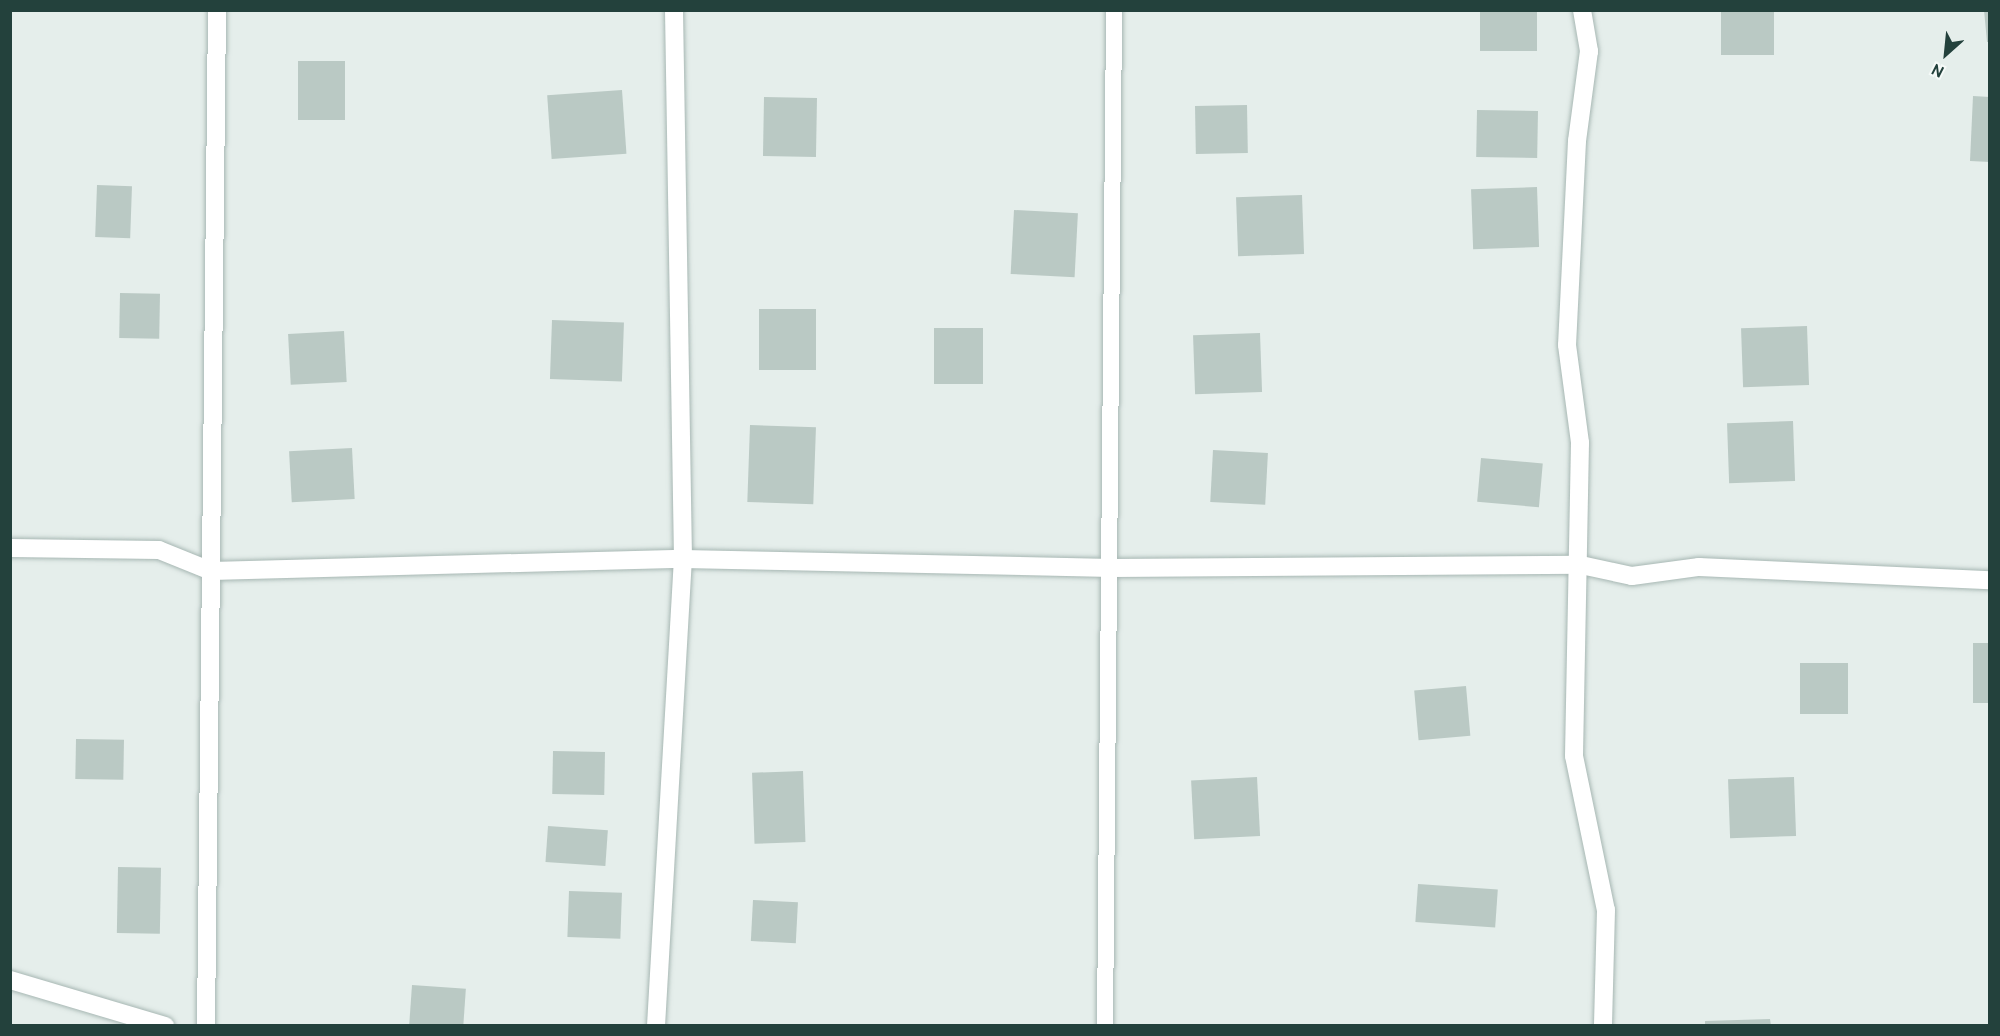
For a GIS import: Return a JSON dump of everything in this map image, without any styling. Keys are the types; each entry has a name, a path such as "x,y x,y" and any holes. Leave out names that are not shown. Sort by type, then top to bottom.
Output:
{"street":[{"path":"206,1026 217,10"},
{"path":"656,1026 683,559 674,10"},
{"path":"1582,10 1589,51 1577,141 1567,345 1580,443 1581,565 1574,756 1605,910 1603,1026"},
{"path":"10,548 159,550 211,571 683,559 1112,568 1581,565 1632,576 1699,567 1989,580"},
{"path":"10,981 165,1026"}],"lane":[{"path":"1105,1026 1112,568 1114,10"}],"building":[{"path":"1480,10 1537,10 1537,51 1480,51"},
{"path":"1721,10 1774,10 1774,55 1721,55"},
{"path":"1984,10 1990,10 1990,42 1987,42"},
{"path":"298,61 345,61 345,120 298,120"},
{"path":"622,90 626,154 552,159 547,95"},
{"path":"1973,96 1990,97 1990,162 1970,161"},
{"path":"764,97 817,98 816,157 763,156"},
{"path":"1247,105 1248,153 1196,154 1195,106"},
{"path":"1477,110 1538,111 1537,158 1476,157"},
{"path":"97,185 132,186 130,238 95,237"},
{"path":"1537,187 1539,247 1473,249 1471,189"},
{"path":"1302,195 1304,254 1238,256 1236,197"},
{"path":"1014,210 1078,213 1075,277 1011,274"},
{"path":"120,293 160,294 159,339 119,338"},
{"path":"759,309 816,309 816,370 759,370"},
{"path":"552,320 624,323 622,381 550,379"},
{"path":"1807,326 1809,385 1743,387 1741,328"},
{"path":"934,328 983,328 983,384 934,384"},
{"path":"344,331 347,382 291,385 288,334"},
{"path":"1260,333 1262,392 1195,394 1193,335"},
{"path":"1793,421 1795,481 1729,483 1727,423"},
{"path":"750,425 816,427 813,504 747,502"},
{"path":"352,448 355,499 292,502 289,451"},
{"path":"1213,450 1268,453 1265,505 1210,502"},
{"path":"1481,458 1543,463 1539,507 1477,502"},
{"path":"1973,643 1990,643 1990,703 1973,703"},
{"path":"1800,663 1848,663 1848,714 1800,714"},
{"path":"1466,686 1470,736 1419,740 1414,691"},
{"path":"76,739 124,740 123,780 75,779"},
{"path":"553,751 605,752 604,795 552,794"},
{"path":"803,771 805,842 755,844 752,773"},
{"path":"1257,777 1260,836 1194,839 1191,780"},
{"path":"1794,777 1796,836 1730,838 1728,779"},
{"path":"548,826 608,830 605,866 545,862"},
{"path":"118,867 161,868 160,934 117,933"},
{"path":"1418,884 1498,890 1495,927 1415,922"},
{"path":"569,891 622,893 620,939 567,937"},
{"path":"753,900 798,902 796,943 751,941"},
{"path":"412,985 466,989 463,1026 409,1026"},
{"path":"1770,1019 1771,1026 1705,1026 1705,1021"}]}
